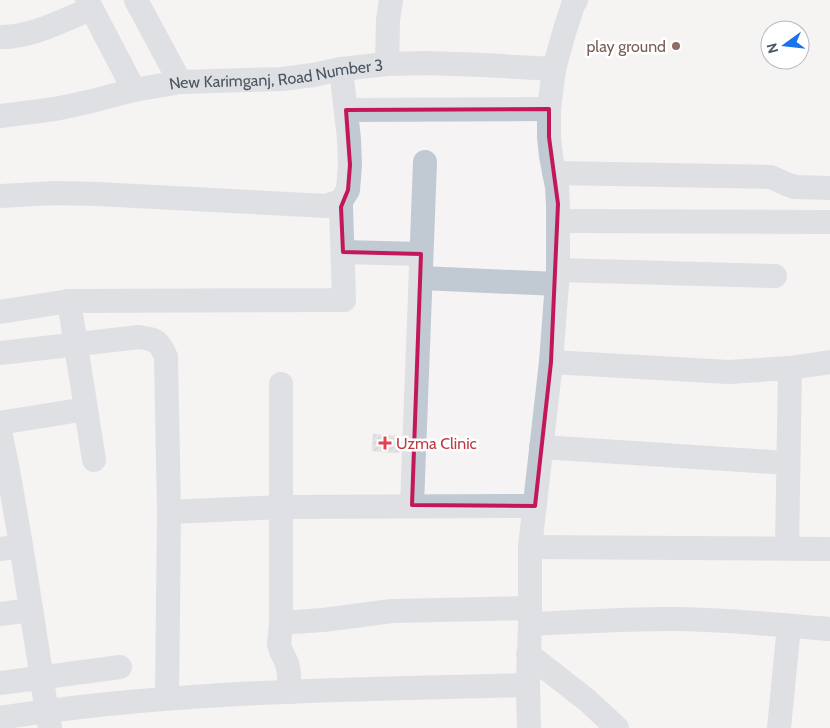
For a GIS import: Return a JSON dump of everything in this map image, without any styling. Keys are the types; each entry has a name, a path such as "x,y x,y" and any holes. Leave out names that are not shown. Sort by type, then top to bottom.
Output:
{"street":[{"path":"136,0 180,82"},
{"path":"387,64 390,0"},
{"path":"529,728 530,548 552,362 558,277 557,187 549,137 550,109 554,69 576,0"},
{"path":"0,37 22,36 89,4 134,90"},
{"name":"New Karimganj, Road Number 3","path":"0,116 88,102 134,90 180,82 282,79 341,69 387,64 465,64 554,69"},
{"path":"0,312 69,301 344,300 341,207 348,190 350,165 341,69"},
{"path":"346,110 550,109"},
{"path":"412,505 425,162"},
{"path":"554,173 771,178 795,187 830,188"},
{"path":"0,196 97,194 326,206 342,201"},
{"path":"558,220 830,222"},
{"path":"342,252 422,254"},
{"path":"421,278 775,276"},
{"path":"69,301 94,460"},
{"path":"0,353 139,337 153,340 161,345 166,357 169,512 167,698"},
{"path":"552,362 729,372 790,368 830,362"},
{"path":"787,548 790,368"},
{"path":"281,384 281,623 279,644 288,663 289,692"},
{"path":"0,423 86,409"},
{"path":"0,431 11,548 31,610 48,719"},
{"path":"542,447 788,463"},
{"path":"169,512 281,507 535,506"},
{"path":"530,548 830,548"},
{"path":"0,614 31,610"},
{"path":"281,623 323,620 392,611 605,621 671,619 732,621 830,629"},
{"path":"779,728 789,626"},
{"path":"528,654 588,701 617,728"},
{"path":"0,683 120,667"},
{"path":"0,718 48,719 167,698 289,692 528,685"}],"highlighted area":[{"path":"549,109 549,137 558,204 551,362 535,506 412,505 421,254 343,252 341,207 348,190 350,165 346,110"}],"building":[{"path":"373,434 400,436 399,453 372,451"}],"place":[{"name":"play ground","path":"676,46"},
{"name":"Uzma Clinic","path":"385,443"}]}
